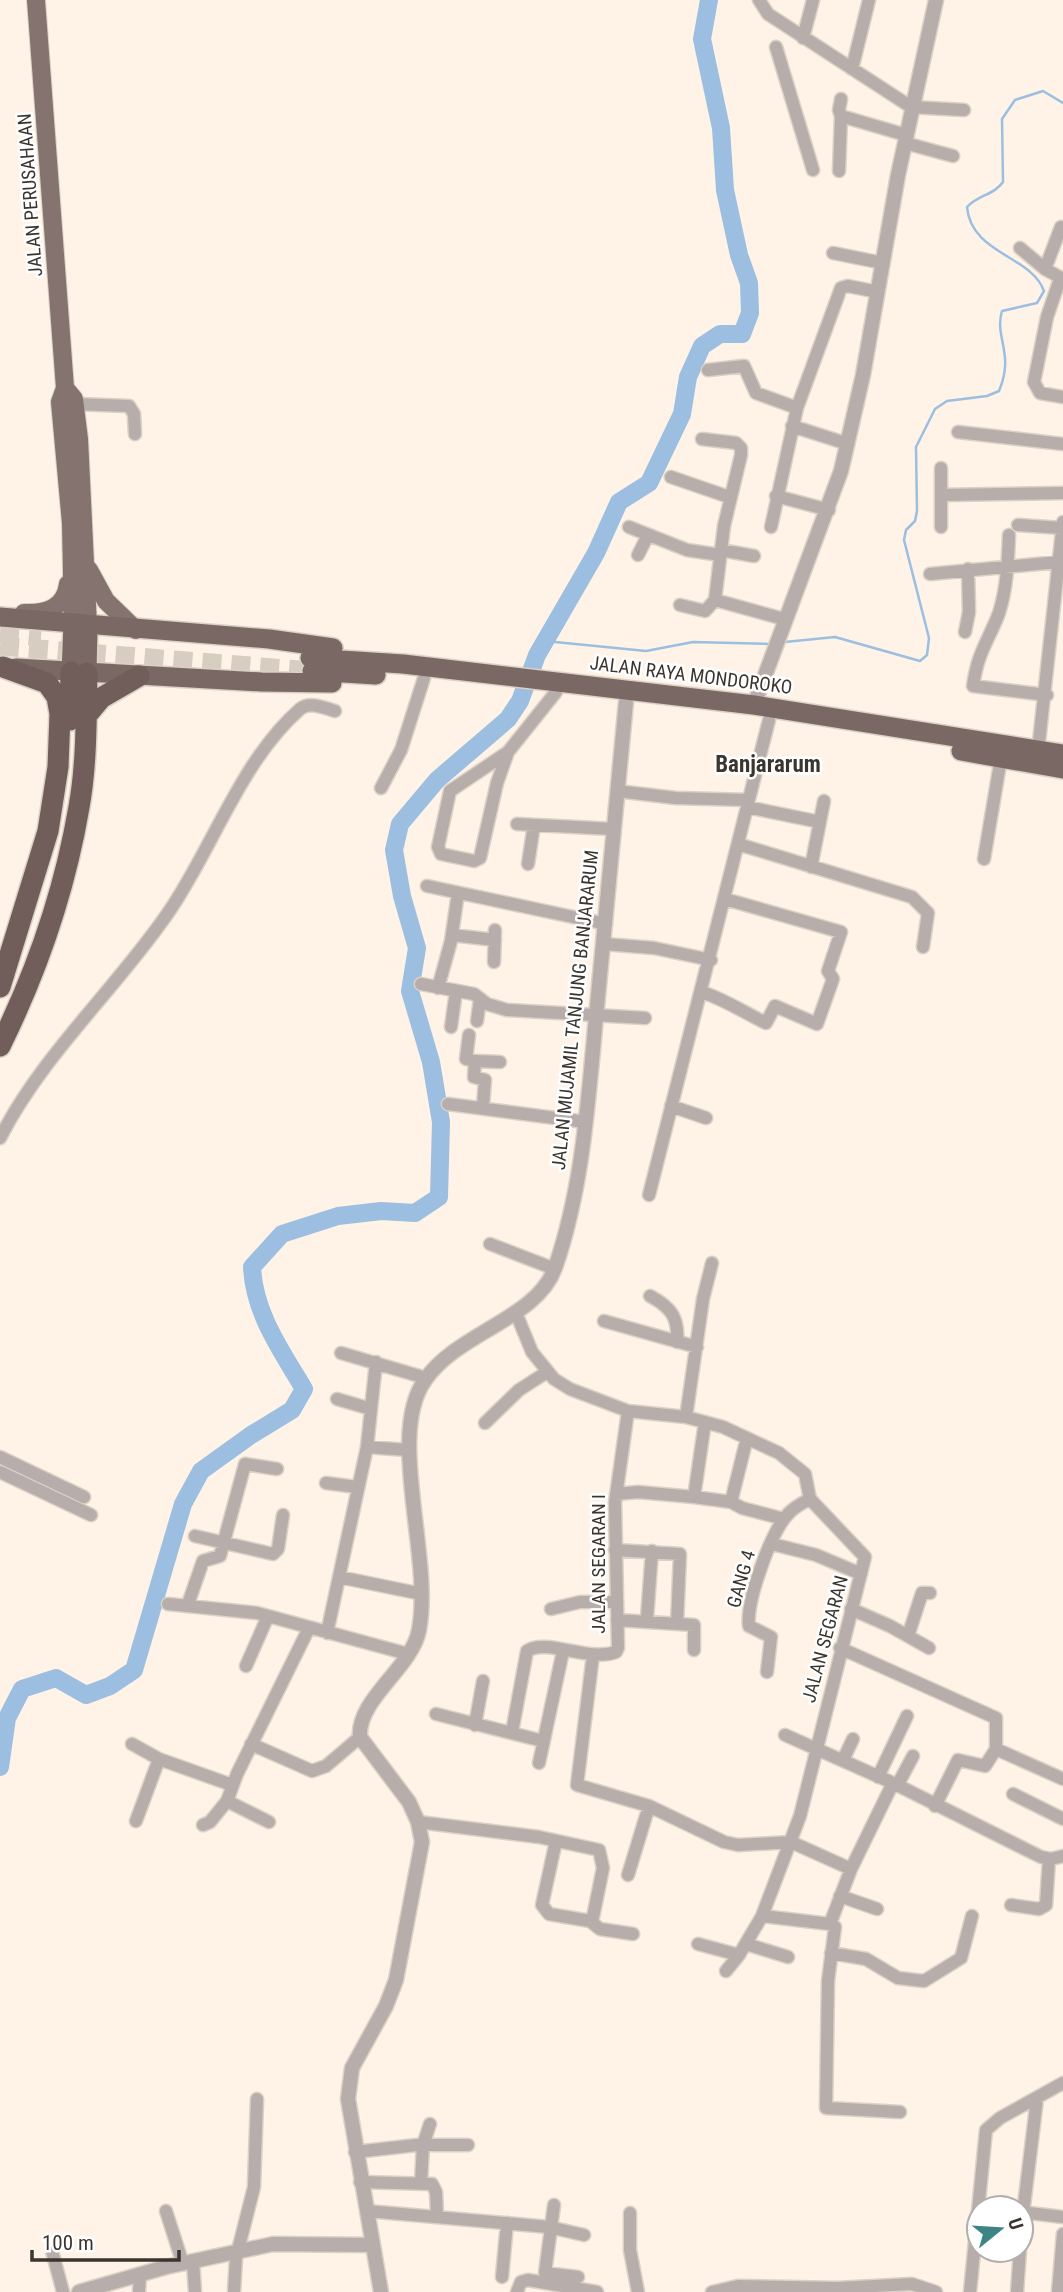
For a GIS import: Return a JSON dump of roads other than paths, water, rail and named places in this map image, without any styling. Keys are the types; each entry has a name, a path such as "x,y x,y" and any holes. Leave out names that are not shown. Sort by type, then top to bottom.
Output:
{"highway":[{"path":"0,615 136,630 269,639 353,653 374,669"},
{"path":"0,1006 38,900 54,836 79,672 80,625"},
{"name":"JALAN RAYA MONDOROKO","path":"311,664 505,681 626,702 769,720 1063,769"},
{"path":"0,987 48,831 60,737 60,714 53,688 41,679 1,667"},
{"name":"JALAN RAYA MONDOROKO","path":"1,667 291,683 345,682 374,669 424,678 505,681"},
{"path":"0,1046 28,982 59,896 80,805 86,716 79,672"},
{"path":"86,716 101,698 139,676"},
{"name":"JALAN RAYA MONDOROKO","path":"547,687 754,705 1063,754"}],"main road":[{"name":"JALAN PERUSAHAAN","path":"36,0 65,388 60,402 79,560"},
{"name":"JALAN PERUSAHAAN","path":"65,388 75,404 80,625"},
{"path":"0,615 36,613 58,606 66,597 79,560"},
{"path":"79,560 106,601 136,630"}],"street":[{"path":"759,0 768,14 912,107 964,110"},
{"path":"803,38 813,0"},
{"path":"852,69 869,0"},
{"path":"754,705 778,633 829,510 848,444 905,139 936,0"},
{"path":"776,47 813,170"},
{"path":"839,172 841,99"},
{"path":"841,116 953,156"},
{"path":"1045,269 1061,226"},
{"path":"1020,248 1062,279 1035,367 1034,382 1040,393 1063,397"},
{"path":"834,253 883,263"},
{"path":"771,527 797,408 841,288 851,286 878,292"},
{"path":"708,370 744,366 756,393 797,408"},
{"path":"75,404 130,406 134,414 135,434"},
{"path":"792,426 848,444"},
{"path":"958,432 1063,444"},
{"path":"680,605 705,611 715,600 720,553 741,447 736,443 702,439"},
{"path":"941,468 941,527"},
{"path":"671,477 730,497"},
{"path":"942,495 1063,493"},
{"path":"776,496 829,510"},
{"path":"1038,751 1063,522"},
{"path":"1018,525 1062,528"},
{"path":"629,527 687,550 754,556"},
{"path":"638,555 648,535"},
{"path":"1009,535 1008,565 1000,609 978,656 973,686 1046,695"},
{"path":"930,574 1058,562"},
{"path":"965,632 969,612 968,569"},
{"path":"715,600 784,618"},
{"path":"1049,654 1063,656"},
{"path":"381,788 401,750 424,678"},
{"path":"508,752 475,776 454,787 447,796 438,847 445,856 474,861 480,858 497,783 508,752 547,687"},
{"name":"JALAN MUJAMIL TANJUNG BANJARARUM","path":"364,1742 359,1727 366,1711 408,1654 419,1630 422,1594 419,1530 408,1450 412,1403 426,1378 464,1343 516,1312 543,1292 555,1269 571,1209 586,1122 626,702"},
{"path":"0,1138 40,1073 169,912 244,782 285,726 303,706 313,705 335,711"},
{"path":"649,1195 711,960 769,720"},
{"path":"984,859 1001,758"},
{"path":"475,776 497,783"},
{"path":"617,791 748,804 820,822"},
{"path":"811,867 824,801"},
{"path":"517,824 613,829"},
{"path":"528,864 534,825"},
{"path":"738,844 919,901 928,913 923,947"},
{"path":"427,887 606,924"},
{"path":"438,988 452,934 458,893"},
{"path":"702,992 738,1005 745,1013 766,1023 775,1006 817,1024 833,979 828,971 844,933 725,899"},
{"path":"452,934 495,935 494,962"},
{"path":"604,944 654,948 711,960"},
{"path":"421,984 474,994 508,1010 645,1018"},
{"path":"451,1027 456,991"},
{"path":"477,1021 480,999"},
{"path":"469,1035 466,1059 499,1062"},
{"path":"475,1060 474,1077 484,1079 486,1083 483,1106"},
{"path":"448,1104 483,1106 586,1122"},
{"path":"671,1105 706,1118"},
{"path":"491,1244 555,1269"},
{"path":"686,1416 703,1299 712,1263"},
{"path":"650,1296 672,1312 678,1329 677,1342"},
{"name":"JALAN SEGARAN","path":"516,1312 532,1352 547,1372 577,1392 628,1411 686,1416 747,1437 779,1453 802,1471 807,1477 810,1499 864,1554 865,1566 840,1648 818,1749 791,1842 762,1916 726,1971"},
{"path":"604,1321 697,1347"},
{"path":"341,1353 426,1378"},
{"path":"327,1633 367,1447 376,1362"},
{"path":"485,1423 519,1390 547,1372"},
{"path":"337,1399 371,1409"},
{"name":"JALAN SEGARAN I","path":"593,1656 615,1652 616,1494 628,1411"},
{"path":"694,1497 705,1422"},
{"path":"731,1502 747,1437"},
{"path":"367,1447 408,1450"},
{"path":"0,1457 84,1497"},
{"path":"188,1605 203,1561 220,1556 245,1464 276,1469"},
{"path":"0,1472 91,1515"},
{"path":"326,1483 357,1486"},
{"path":"616,1494 638,1492 731,1502 784,1519"},
{"name":"GANG 4","path":"767,1672 771,1637 753,1629 748,1617 772,1544 784,1519 793,1509 810,1499"},
{"path":"195,1536 273,1554 278,1549 283,1515"},
{"path":"772,1544 816,1555 861,1574"},
{"path":"615,1550 680,1555 677,1624"},
{"path":"647,1618 652,1552"},
{"path":"339,1577 422,1594"},
{"path":"908,1636 922,1592 930,1593"},
{"path":"551,1609 580,1602 616,1602"},
{"path":"168,1604 268,1616 408,1654"},
{"path":"851,1609 929,1648"},
{"path":"246,1666 268,1616"},
{"path":"617,1620 696,1626 694,1650"},
{"path":"203,1825 210,1822 227,1801 251,1744 309,1628"},
{"path":"512,1732 527,1650 539,1646 593,1656 577,1785 649,1806 724,1842 791,1842 851,1869"},
{"path":"840,1648 993,1715 998,1723 996,1749 983,1767 964,1759 956,1762 935,1806"},
{"path":"539,1763 563,1651"},
{"path":"475,1724 483,1682"},
{"path":"436,1714 543,1741"},
{"path":"878,1777 907,1716"},
{"path":"785,1735 1049,1859 1063,1856"},
{"path":"843,1760 853,1739"},
{"path":"251,1744 312,1771 326,1766 364,1742 388,1773 418,1822 422,1837 396,1980 350,2077 349,2116 360,2182 381,2292 389,2292"},
{"path":"132,1744 159,1759 232,1786"},
{"path":"996,1749 1063,1779"},
{"path":"830,1924 851,1869 913,1756"},
{"path":"136,1821 159,1759"},
{"path":"1013,1794 1063,1819"},
{"path":"227,1801 269,1822"},
{"path":"628,1875 649,1806"},
{"path":"418,1822 596,1848 603,1856 601,1879 590,1921"},
{"path":"547,1839 541,1905 549,1914 590,1921 600,1929 633,1934"},
{"path":"1011,1905 1032,1909 1045,1907 1049,1859"},
{"path":"840,1896 877,1909"},
{"path":"762,1916 830,1924 835,1927 827,2022 826,2108 900,2112"},
{"path":"831,1952 866,1959 898,1978 924,1981 961,1958 972,1916"},
{"path":"698,1944 788,1957"},
{"path":"980,2194 988,2128 1063,2082"},
{"path":"234,2292 239,2250 254,2187 257,2099"},
{"path":"1024,2194 1037,2099"},
{"path":"421,2183 423,2145 430,2124"},
{"path":"355,2152 423,2145 468,2145"},
{"path":"360,2182 432,2184 437,2215"},
{"path":"554,2205 545,2273 578,2277"},
{"path":"166,2211 188,2262 195,2292"},
{"path":"367,2211 437,2215 550,2227 584,2235"},
{"path":"630,2213 630,2250 638,2292"},
{"path":"1035,2214 1063,2217"},
{"path":"502,2277 507,2223"},
{"path":"1058,2292 1063,2234"},
{"path":"79,2292 239,2250 298,2243 372,2245"},
{"path":"52,2251 63,2292"},
{"path":"970,2292 973,2264"},
{"path":"1017,2292 1019,2264"},
{"path":"139,2292 140,2274"},
{"path":"517,2292 521,2282 528,2280 597,2292"},
{"path":"712,2292 738,2286 838,2288 912,2284 936,2292"}],"waterway":[{"path":"0,1767 7,1718 22,1689 56,1678 86,1695 110,1686 134,1670 183,1504 201,1471 292,1410 304,1389 263,1316 252,1267 282,1234 338,1216 381,1211 415,1213 439,1197 441,1122 431,1062 410,991 417,948 402,896 394,850 400,824 437,780 508,719 520,701 537,655 596,553 619,502 649,483 682,414 688,377 702,346 720,334 742,334 750,313 749,283 739,255 725,190 721,128 702,39 709,0"},
{"path":"785,642 835,637 920,661 927,655 929,638 904,540 906,530 915,521 917,511 916,447 935,409 947,401 987,396 999,391 1005,366 1000,330 1002,311 1037,303 1044,291 1037,279 1027,270 979,235 971,223 967,207 1003,182 1002,119 1015,100 1043,91 1063,103"},
{"path":"545,641 646,651 693,642 771,644"}],"tunnel":[{"path":"0,633 41,637"},
{"path":"0,646 312,671"}],"district":[{"name":"Banjararum","path":"768,764"}]}
